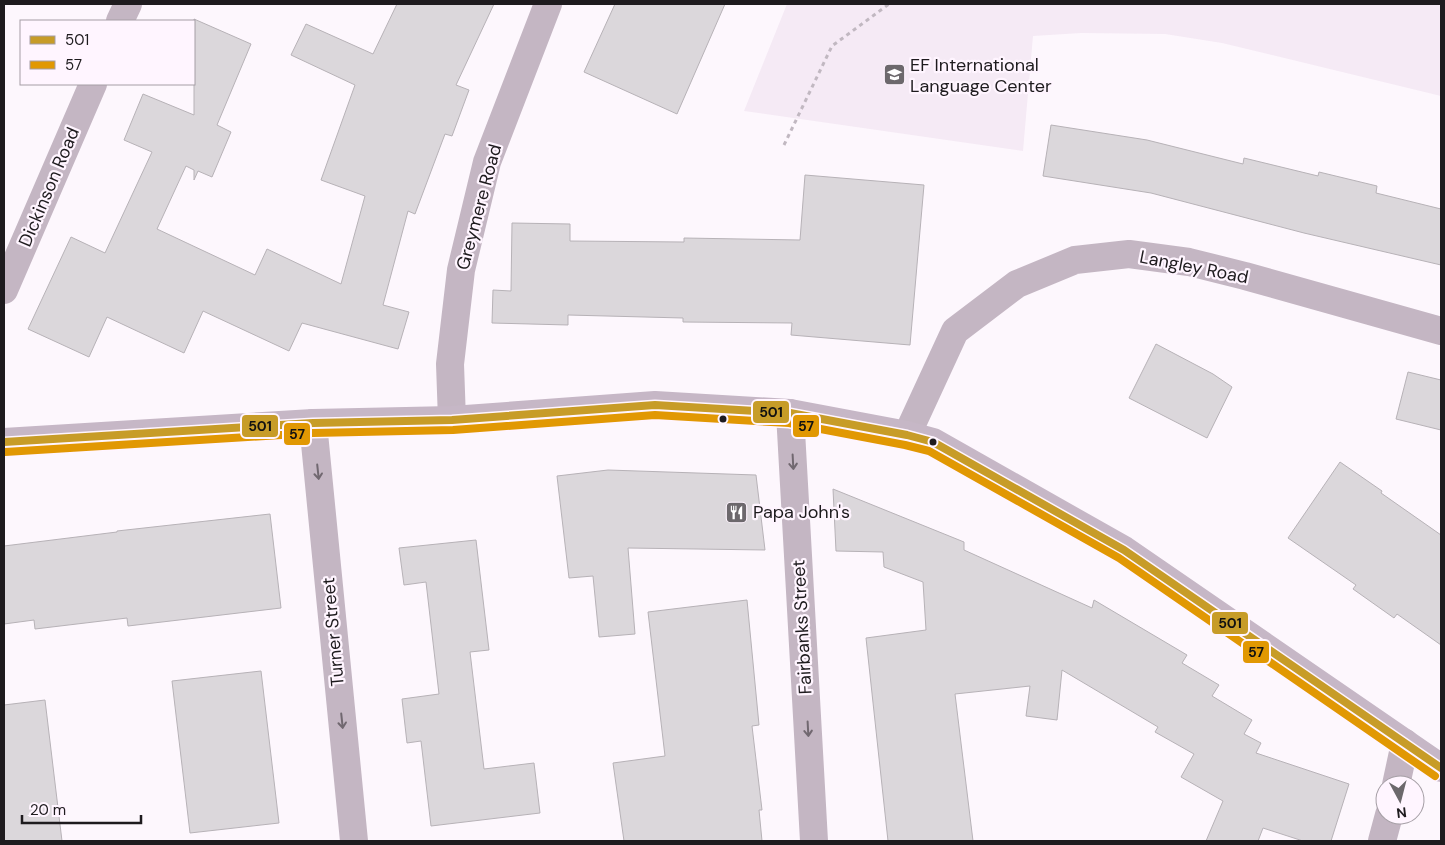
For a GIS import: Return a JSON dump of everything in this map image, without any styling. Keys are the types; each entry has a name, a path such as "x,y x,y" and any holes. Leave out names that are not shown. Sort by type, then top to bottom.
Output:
{"main road":[{"path":"4,442 313,423 452,420 655,405 790,414 907,435 933,442 1124,550 1441,768"}],"street":[{"path":"120,20 128,4"},
{"name":"Greymere Road","path":"452,420 450,364 461,270 487,162 548,4"},
{"name":"Dickinson Road","path":"4,290 93,85"},
{"name":"Langley Road","path":"907,435 955,331 1017,284 1075,260 1129,254 1189,262 1441,331"},
{"name":"Fairbanks Street","path":"790,414 814,841"},
{"name":"Turner Street","path":"313,423 354,841"},
{"path":"1398,775 1405,743"},
{"path":"1382,841 1386,825"}],"path":[{"path":"784,145 832,46 889,4"}],"shaded area":[{"name":"EF International Language Center","path":"787,4 1441,4 1441,96 1222,43 1165,34 1081,33 1033,36 1023,151 744,111"}],"building":[{"path":"397,4 494,4 456,85 469,90 452,136 445,134 415,214 408,211 383,305 409,312 398,349 302,323 289,351 203,311 184,353 107,317 89,357 28,329 71,237 105,253 152,152 124,140 143,94 194,115 194,19 251,44 217,125 231,132 212,177 198,171 194,180 194,170 186,166 157,229 255,275 267,249 341,284 365,196 321,180 355,85 291,55 306,24 373,54"},
{"path":"615,4 725,4 677,114 584,72"},
{"path":"1051,125 1147,140 1243,164 1244,158 1318,176 1319,172 1377,186 1376,193 1441,209 1441,265 1304,233 1151,193 1043,176"},
{"path":"805,175 924,185 910,345 791,335 792,323 683,322 683,318 568,315 568,325 492,323 493,290 511,291 512,223 570,224 570,241 684,242 684,238 800,240"},
{"path":"1156,344 1213,374 1232,387 1207,438 1129,398"},
{"path":"1408,372 1441,380 1441,430 1396,419"},
{"path":"1340,462 1441,535 1441,645 1397,614 1394,618 1353,589 1356,585 1288,538"},
{"path":"608,470 756,475 765,550 628,548 635,634 599,637 593,576 569,578 557,476"},
{"path":"833,489 964,542 964,550 1092,608 1094,600 1187,655 1182,663 1219,685 1212,696 1252,720 1244,734 1261,743 1256,753 1349,784 1331,841 1303,841 1263,828 1258,841 1206,841 1223,801 1181,777 1194,754 1155,732 1158,727 1062,670 1057,720 1026,716 1030,686 955,694 973,841 888,841 866,638 926,630 923,582 884,567 883,552 836,551"},
{"path":"270,514 281,608 128,626 127,618 35,629 34,620 4,624 4,546"},
{"path":"476,540 489,650 470,652 484,769 534,763 540,813 431,826 421,741 407,743 402,699 439,694 426,582 404,585 399,548"},
{"path":"747,600 759,725 752,726 762,810 759,810 762,841 624,841 613,763 665,756 648,612"},
{"path":"261,671 279,823 190,833 172,681"},
{"path":"45,700 62,841 4,841 4,705"}],"transit line":[{"name":"501","path":"4,442 313,423 452,420 655,405 790,413 907,435 933,442 1124,550 1441,768"},
{"name":"57","path":"5,452 313,433 453,430 655,415 789,423 905,445 929,451 1119,558 1435,776"}],"place":[{"name":"EF International Language Center","path":"894,75"},
{"name":"Papa John's","path":"737,512"}]}
